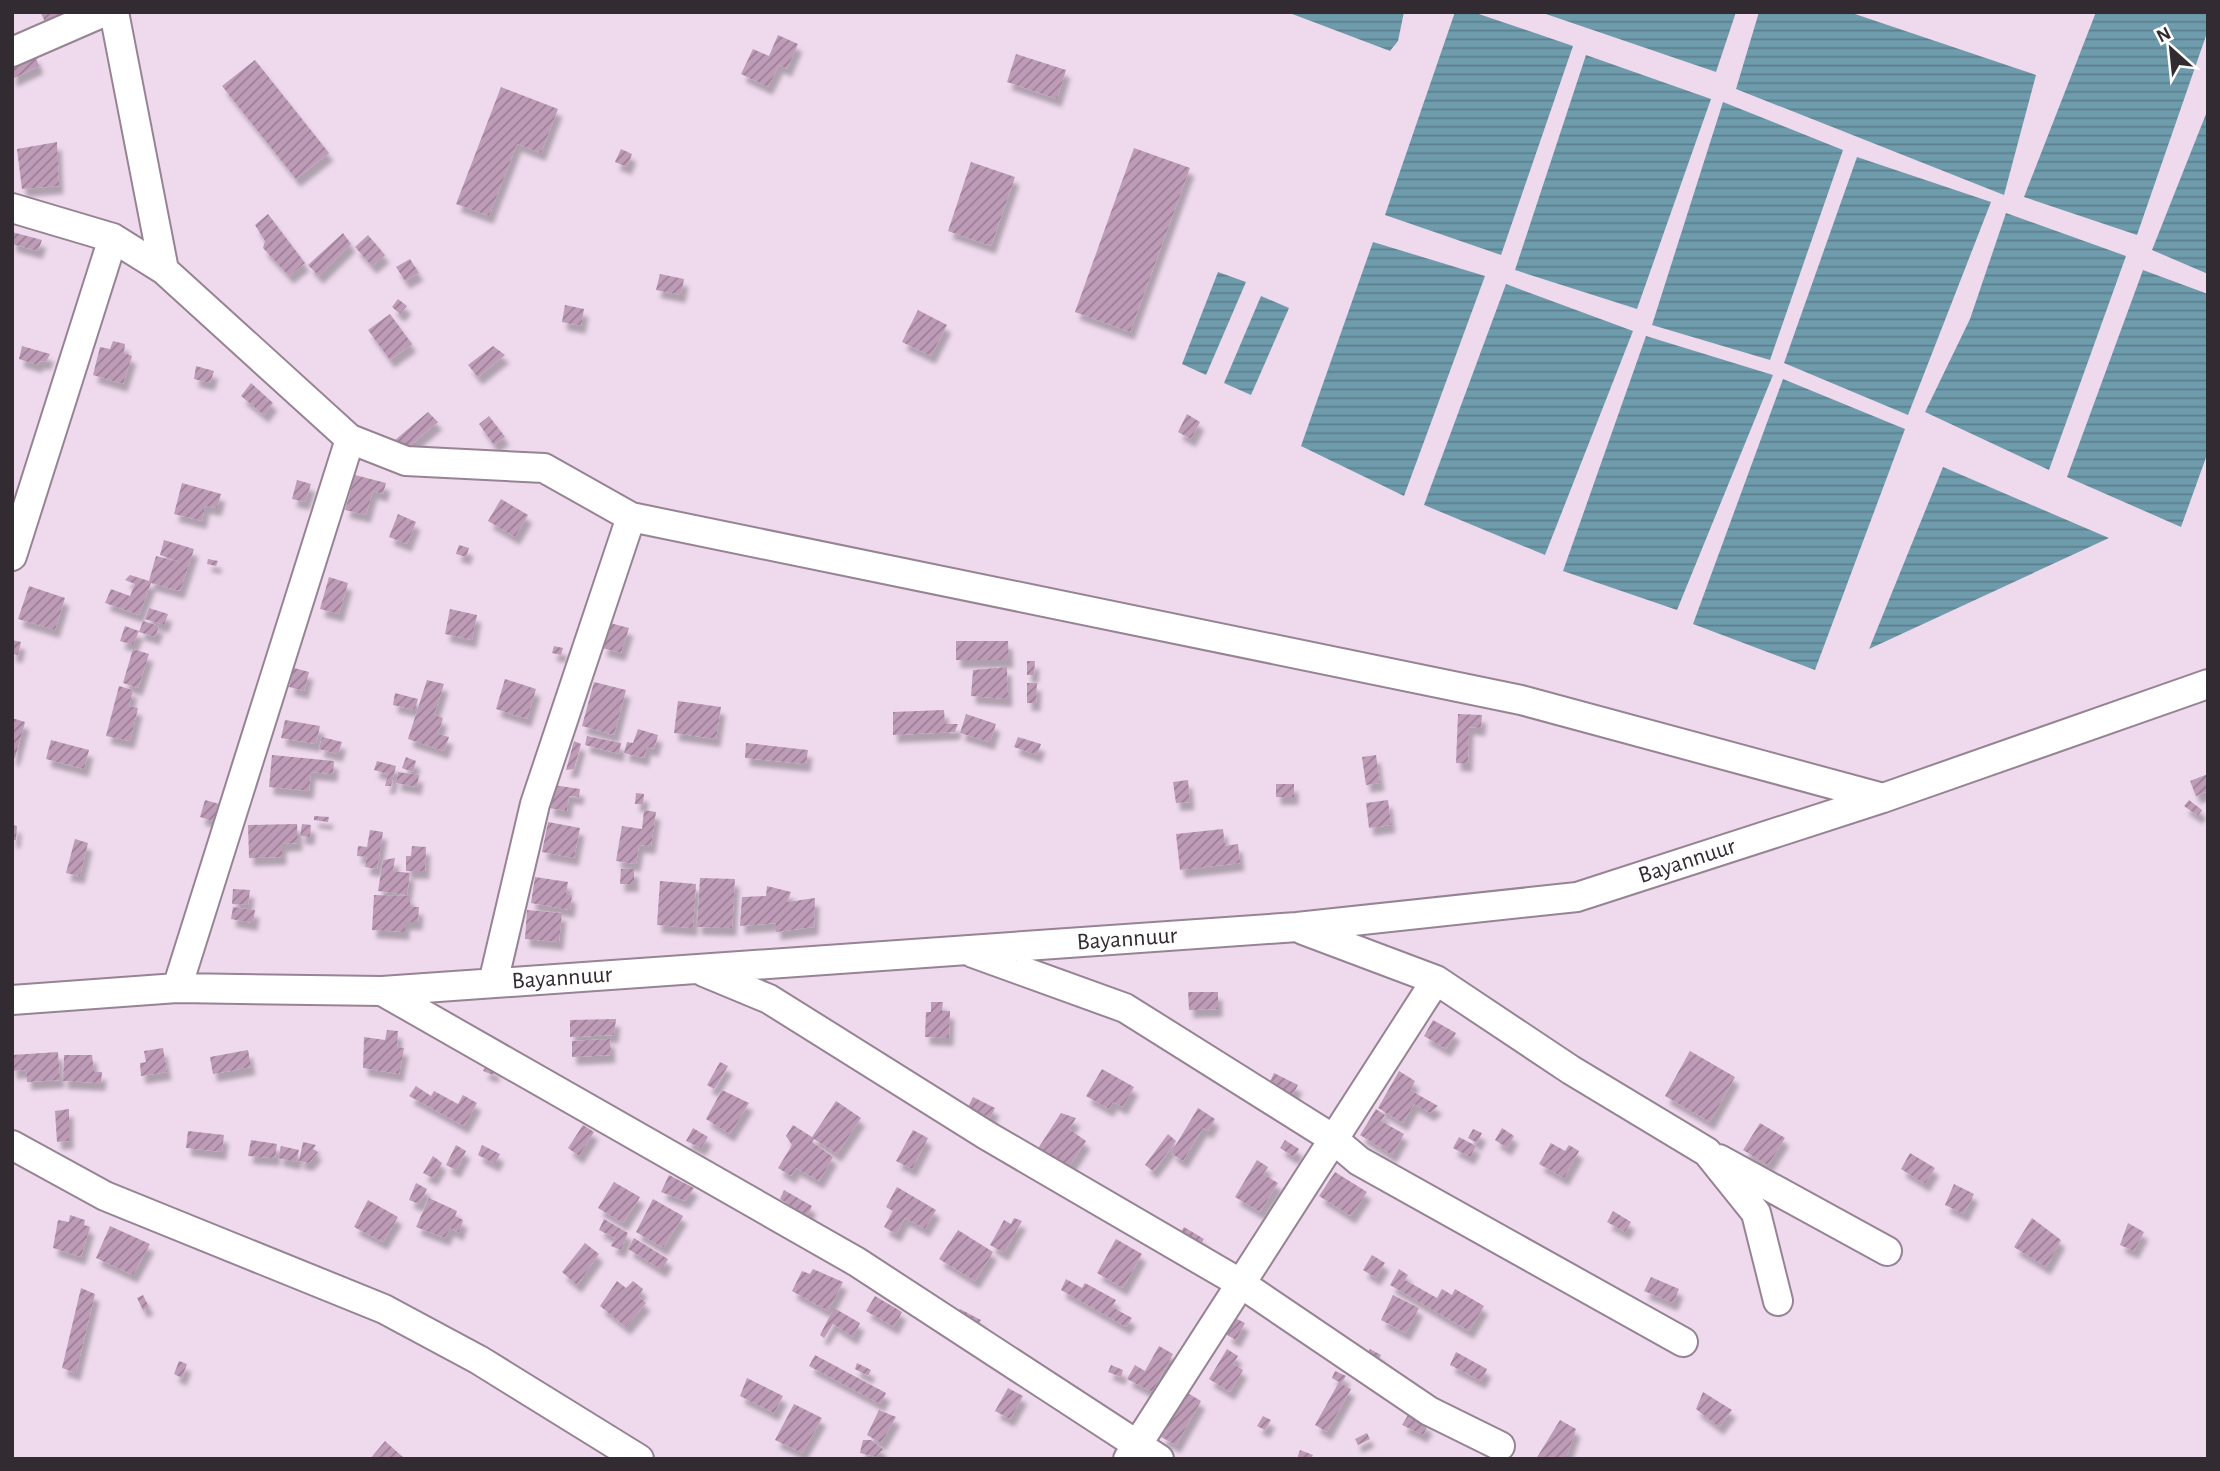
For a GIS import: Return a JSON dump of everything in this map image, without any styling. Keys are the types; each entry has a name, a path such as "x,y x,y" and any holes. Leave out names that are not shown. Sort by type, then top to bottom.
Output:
{"street":[{"path":"12,52 104,12"},
{"path":"114,12 164,270"},
{"path":"12,208 113,238 164,270 349,439 407,461 544,468 631,517 1521,700 1883,798"},
{"path":"12,556 113,238"},
{"path":"177,988 349,439"},
{"path":"492,983 535,804 631,517"},
{"path":"2198,688 2208,667"},
{"name":"Bayannuur","path":"12,1000 177,988 382,991 1297,927 1577,897 1883,798 2198,688"},
{"path":"1297,927 1436,980 1570,1070 1707,1152 1887,1251"},
{"path":"964,950 1125,1008 1332,1138 1359,1161 1683,1342"},
{"path":"696,969 769,999 986,1136 1240,1283 1429,1411 1500,1446"},
{"path":"382,991 857,1262 1141,1455 1240,1283 1436,980"},
{"path":"12,1145 105,1196 384,1310 480,1360 639,1459"},
{"path":"1707,1152 1756,1213 1778,1301"}],"water":[{"path":"1287,12 1404,12 1398,41 1390,51"},
{"path":"1455,12 1473,12 1573,46 1501,255 1385,215"},
{"path":"1540,12 1736,12 1716,72"},
{"path":"1759,12 1849,12 2036,75 2004,195 1736,89"},
{"path":"2096,12 2208,12 2208,30 2137,235 2024,197"},
{"path":"1586,55 1711,99 1637,309 1515,270"},
{"path":"1723,102 1843,150 1770,360 1652,325"},
{"path":"2208,109 2208,274 2152,250"},
{"path":"1857,157 1991,202 1908,415 1784,363"},
{"path":"2006,213 2126,256 2049,470 1925,412 1970,319"},
{"path":"1373,242 1485,276 1404,496 1301,446"},
{"path":"2143,270 2208,294 2208,452 2181,527 2067,477"},
{"path":"1218,272 1246,282 1206,375 1182,364"},
{"path":"1506,284 1633,331 1545,555 1424,505"},
{"path":"1261,296 1289,308 1251,395 1224,383"},
{"path":"1646,336 1773,375 1677,610 1563,571"},
{"path":"1783,379 1905,429 1815,670 1693,624"},
{"path":"1943,467 2109,538 1869,649"}],"building":[{"path":"40,12 84,12 49,29"},
{"path":"778,35 798,44 787,69 779,65 768,87 741,74 753,49 769,56"},
{"path":"1016,54 1066,70 1057,99 1007,82"},
{"path":"35,55 39,66 12,79 12,64"},
{"path":"255,60 329,153 296,179 222,86"},
{"path":"501,87 558,109 541,153 517,144 489,216 456,204"},
{"path":"57,142 59,186 22,189 17,149"},
{"path":"1134,148 1190,168 1130,332 1075,312"},
{"path":"621,149 632,154 627,167 615,162"},
{"path":"971,162 1015,177 991,246 948,231"},
{"path":"268,214 305,263 289,276 263,248 265,241 255,225"},
{"path":"12,232 42,240 38,251 12,244"},
{"path":"343,233 351,244 319,276 308,265"},
{"path":"368,235 385,255 372,266 355,247"},
{"path":"410,259 419,273 405,281 396,267"},
{"path":"660,274 684,279 681,295 656,290"},
{"path":"398,299 407,306 400,314 392,307"},
{"path":"565,305 584,309 581,326 562,322"},
{"path":"918,310 947,325 931,356 902,342"},
{"path":"390,314 412,344 390,360 368,330"},
{"path":"113,341 125,344 124,353 132,356 123,384 93,375 100,347 110,349"},
{"path":"22,346 50,354 46,362 40,361 37,365 19,359"},
{"path":"493,346 505,355 478,377 468,365"},
{"path":"196,366 214,371 210,383 194,379"},
{"path":"251,383 273,403 264,415 241,396"},
{"path":"428,412 438,422 406,449 394,441"},
{"path":"1187,414 1200,422 1191,439 1178,432"},
{"path":"489,416 505,437 494,445 479,424"},
{"path":"355,475 386,483 383,494 373,491 366,515 345,510"},
{"path":"297,480 311,484 305,502 292,499"},
{"path":"182,483 221,494 217,508 205,506 202,521 174,514"},
{"path":"501,499 528,515 515,537 488,521"},
{"path":"398,514 416,522 407,544 389,537"},
{"path":"164,540 194,549 180,591 151,583 139,615 105,603 111,589 130,596 135,584 125,580 130,575 149,581 156,556 180,562 160,555"},
{"path":"459,545 469,548 466,557 456,554"},
{"path":"208,559 218,561 216,566 207,564"},
{"path":"329,577 348,583 339,614 320,609"},
{"path":"29,586 65,598 55,630 18,619"},
{"path":"149,608 168,614 164,625 145,619"},
{"path":"450,609 477,615 472,640 445,634"},
{"path":"143,621 159,626 155,637 139,632"},
{"path":"610,623 629,628 621,653 602,648"},
{"path":"125,626 139,631 133,645 120,641"},
{"path":"12,640 21,642 18,655 12,654"},
{"path":"956,641 1008,641 1009,660 956,660"},
{"path":"554,646 563,648 561,655 552,653"},
{"path":"133,649 149,654 138,688 123,683"},
{"path":"1027,661 1035,661 1034,675 1027,675"},
{"path":"1007,667 1008,699 971,696 973,670"},
{"path":"294,668 309,672 304,691 289,687"},
{"path":"505,679 536,689 527,719 496,709"},
{"path":"427,680 444,684 434,715 443,718 438,734 449,737 444,751 408,739"},
{"path":"594,682 626,690 614,735 582,726"},
{"path":"1027,683 1037,683 1036,703 1027,703"},
{"path":"119,686 133,690 129,706 138,708 130,741 106,736"},
{"path":"395,693 418,699 415,710 393,705"},
{"path":"678,701 721,707 716,739 674,733"},
{"path":"944,710 945,724 958,724 955,732 893,735 893,712"},
{"path":"966,714 996,724 990,742 960,733"},
{"path":"1458,714 1482,715 1481,728 1469,727 1468,764 1456,763"},
{"path":"12,718 25,722 15,758 12,758"},
{"path":"285,720 320,726 316,744 281,738"},
{"path":"638,729 658,735 654,749 647,747 644,758 624,753 627,742 633,743"},
{"path":"587,736 621,743 619,754 585,745"},
{"path":"322,737 342,742 338,754 319,749"},
{"path":"1018,737 1041,744 1037,755 1014,747"},
{"path":"51,740 89,750 84,769 46,759"},
{"path":"574,741 581,744 574,769 566,770"},
{"path":"746,743 808,750 806,764 745,758"},
{"path":"272,755 334,761 333,774 311,772 309,791 269,787"},
{"path":"1376,755 1380,783 1366,785 1362,757"},
{"path":"406,757 416,761 413,772 402,768"},
{"path":"377,761 396,766 391,786 385,786 388,774 374,770"},
{"path":"398,772 419,775 417,787 396,783"},
{"path":"2208,774 2208,791 2196,796 2190,781"},
{"path":"1188,780 1190,802 1176,803 1173,782"},
{"path":"1276,784 1294,784 1294,797 1276,797"},
{"path":"553,785 580,789 579,797 569,796 567,811 549,808"},
{"path":"636,793 644,794 643,804 635,804"},
{"path":"205,800 219,804 213,821 200,817"},
{"path":"1388,800 1391,825 1369,828 1366,803"},
{"path":"2189,800 2202,810 2198,816 2184,806"},
{"path":"644,810 656,812 651,846 639,845 636,864 616,861 622,826 642,829"},
{"path":"314,816 329,817 328,822 314,820"},
{"path":"548,822 580,828 574,858 542,852"},
{"path":"297,824 298,843 282,844 282,857 249,858 248,825"},
{"path":"302,824 311,825 310,837 300,836"},
{"path":"12,825 17,826 16,840 12,840"},
{"path":"1223,829 1225,846 1238,844 1240,863 1180,870 1176,834"},
{"path":"370,830 383,832 377,869 365,867 367,857 357,856 358,846 367,847"},
{"path":"75,839 88,843 80,876 66,873"},
{"path":"412,846 426,847 425,871 406,871 406,856 411,856"},
{"path":"395,858 393,871 410,873 407,895 378,891 383,860"},
{"path":"621,869 634,869 634,884 620,884"},
{"path":"535,877 568,882 566,894 572,895 570,910 531,903"},
{"path":"700,878 735,879 732,928 697,927"},
{"path":"660,881 696,884 693,928 657,925"},
{"path":"767,886 791,892 787,902 815,898 814,927 776,932 776,923 740,926 742,897 766,896"},
{"path":"233,889 250,890 248,905 232,904"},
{"path":"374,895 410,896 410,907 419,907 418,922 405,922 405,932 372,930"},
{"path":"233,907 255,910 253,923 231,919"},
{"path":"527,910 562,913 559,942 525,939"},
{"path":"1188,992 1218,992 1218,1009 1189,1010"},
{"path":"931,1002 943,1002 942,1011 950,1011 949,1038 925,1037 926,1012 931,1012"},
{"path":"616,1019 614,1035 570,1037 570,1020"},
{"path":"1433,1020 1456,1033 1446,1049 1424,1036"},
{"path":"387,1030 398,1031 397,1047 404,1048 399,1074 363,1068 364,1037 385,1040"},
{"path":"610,1039 611,1055 572,1057 572,1041"},
{"path":"163,1048 167,1072 141,1076 140,1063 146,1062 144,1051"},
{"path":"248,1050 251,1067 213,1074 210,1057"},
{"path":"1690,1051 1735,1077 1710,1122 1665,1096"},
{"path":"58,1052 60,1080 27,1082 26,1070 12,1071 12,1055"},
{"path":"64,1055 92,1055 94,1072 102,1072 101,1083 63,1081"},
{"path":"720,1062 728,1066 714,1089 707,1085"},
{"path":"487,1065 496,1070 493,1075 483,1071"},
{"path":"1102,1069 1134,1087 1123,1107 1113,1102 1109,1109 1086,1096"},
{"path":"1399,1071 1415,1081 1410,1090 1438,1106 1430,1113 1414,1104 1403,1123 1378,1108"},
{"path":"1274,1073 1298,1085 1292,1096 1269,1084"},
{"path":"416,1086 431,1096 434,1091 458,1104 463,1095 477,1103 464,1126 409,1096"},
{"path":"722,1090 749,1103 730,1134 706,1119"},
{"path":"973,1097 995,1108 990,1118 968,1107"},
{"path":"836,1101 861,1118 837,1154 814,1139 812,1142 833,1157 819,1181 796,1168 791,1176 778,1168 792,1145 786,1136 793,1125 812,1137"},
{"path":"1198,1108 1215,1119 1208,1131 1203,1128 1183,1161 1171,1153"},
{"path":"69,1109 69,1141 57,1142 55,1111"},
{"path":"1376,1109 1385,1115 1381,1121 1404,1134 1392,1155 1360,1135"},
{"path":"1061,1113 1076,1118 1069,1129 1086,1141 1065,1173 1035,1153"},
{"path":"1760,1123 1785,1138 1768,1165 1743,1150"},
{"path":"583,1125 594,1132 579,1156 568,1148"},
{"path":"693,1128 708,1137 701,1148 686,1141"},
{"path":"1502,1128 1514,1136 1507,1148 1495,1140"},
{"path":"1473,1129 1482,1133 1477,1143 1468,1138"},
{"path":"913,1130 928,1138 912,1169 896,1161"},
{"path":"188,1131 224,1135 222,1152 186,1148"},
{"path":"1168,1134 1176,1141 1153,1171 1145,1165"},
{"path":"1459,1137 1476,1146 1470,1157 1453,1148"},
{"path":"251,1140 277,1144 275,1158 248,1156"},
{"path":"1285,1140 1299,1149 1294,1157 1280,1148"},
{"path":"303,1142 316,1145 313,1149 318,1152 309,1163 299,1161"},
{"path":"1551,1143 1565,1151 1569,1145 1579,1151 1564,1178 1539,1164"},
{"path":"456,1145 466,1151 456,1170 446,1165"},
{"path":"482,1145 500,1154 495,1164 478,1155"},
{"path":"281,1146 299,1150 296,1162 278,1158"},
{"path":"1910,1153 1935,1168 1925,1184 1901,1169"},
{"path":"433,1156 442,1163 433,1178 423,1173"},
{"path":"1257,1160 1268,1167 1263,1174 1278,1183 1260,1212 1235,1197"},
{"path":"1335,1172 1367,1192 1351,1216 1319,1196"},
{"path":"669,1175 694,1188 685,1201 661,1192"},
{"path":"614,1182 640,1197 623,1223 598,1208"},
{"path":"416,1183 427,1189 419,1204 409,1200"},
{"path":"1954,1184 1974,1194 1964,1214 1945,1205"},
{"path":"897,1187 936,1210 925,1229 905,1218 896,1234 884,1227 893,1211 886,1207"},
{"path":"784,1190 812,1206 807,1216 780,1199"},
{"path":"429,1198 457,1211 455,1216 463,1220 459,1233 450,1228 445,1238 416,1227"},
{"path":"653,1199 683,1216 663,1248 636,1232"},
{"path":"368,1200 398,1217 383,1242 354,1227"},
{"path":"1613,1211 1631,1222 1625,1232 1607,1222"},
{"path":"70,1215 85,1220 84,1225 90,1227 81,1257 53,1248 58,1220 69,1222"},
{"path":"1014,1218 1022,1221 1004,1253 990,1245 1004,1220 1011,1224"},
{"path":"2032,1218 2061,1240 2046,1267 2014,1247"},
{"path":"604,1219 628,1233 621,1250 611,1246 615,1238 599,1230"},
{"path":"2128,1223 2144,1232 2134,1251 2120,1245"},
{"path":"110,1226 150,1244 133,1275 96,1258"},
{"path":"1184,1227 1204,1239 1198,1249 1178,1237"},
{"path":"958,1230 993,1252 975,1281 939,1259"},
{"path":"634,1238 668,1259 662,1270 628,1249"},
{"path":"1116,1239 1142,1254 1123,1288 1097,1273"},
{"path":"585,1243 599,1254 577,1285 562,1272"},
{"path":"1372,1255 1385,1263 1376,1278 1363,1270"},
{"path":"813,1269 843,1282 828,1311 792,1291 802,1271 810,1274"},
{"path":"1399,1269 1408,1275 1405,1280 1437,1298 1442,1289 1452,1295 1455,1289 1484,1306 1469,1331 1390,1285"},
{"path":"1651,1277 1679,1289 1673,1303 1644,1291"},
{"path":"1066,1279 1082,1288 1085,1283 1116,1300 1112,1307 1132,1318 1126,1327 1061,1290"},
{"path":"617,1281 626,1288 633,1281 643,1289 638,1296 646,1303 626,1327 600,1306"},
{"path":"81,1288 95,1294 76,1373 62,1368"},
{"path":"143,1295 149,1307 143,1310 137,1298"},
{"path":"1393,1295 1419,1308 1406,1333 1381,1320"},
{"path":"875,1296 902,1312 894,1327 866,1311"},
{"path":"834,1308 860,1323 853,1337 833,1324 824,1338 820,1335"},
{"path":"960,1309 981,1320 974,1332 953,1321"},
{"path":"1235,1318 1245,1323 1236,1340 1227,1335"},
{"path":"1159,1346 1173,1354 1152,1392 1127,1379 1135,1365 1145,1371"},
{"path":"1227,1349 1238,1356 1233,1364 1243,1370 1230,1392 1209,1379"},
{"path":"1370,1349 1381,1355 1377,1363 1365,1357"},
{"path":"1456,1352 1487,1369 1481,1381 1450,1365"},
{"path":"815,1355 886,1393 880,1404 809,1366"},
{"path":"179,1361 187,1364 182,1378 174,1374"},
{"path":"857,1363 871,1370 868,1376 855,1369"},
{"path":"1111,1365 1123,1370 1121,1377 1108,1372"},
{"path":"1335,1371 1346,1376 1341,1384 1351,1389 1327,1432 1315,1425 1339,1382 1332,1378"},
{"path":"747,1378 783,1396 774,1413 740,1396"},
{"path":"1008,1388 1023,1396 1010,1419 995,1411"},
{"path":"1186,1392 1201,1401 1176,1445 1161,1437"},
{"path":"1703,1392 1732,1410 1719,1427 1696,1409"},
{"path":"794,1404 822,1418 802,1453 775,1440"},
{"path":"879,1410 896,1417 881,1443 867,1435"},
{"path":"1408,1415 1428,1425 1423,1435 1402,1425"},
{"path":"1263,1416 1271,1420 1265,1430 1257,1426"},
{"path":"1560,1420 1576,1429 1566,1459 1536,1459"},
{"path":"1367,1433 1370,1439 1358,1445 1355,1439"},
{"path":"863,1440 871,1440 883,1449 876,1457 860,1453"},
{"path":"385,1441 405,1459 370,1459"},
{"path":"1300,1450 1313,1455 1311,1459 1297,1459"}]}
